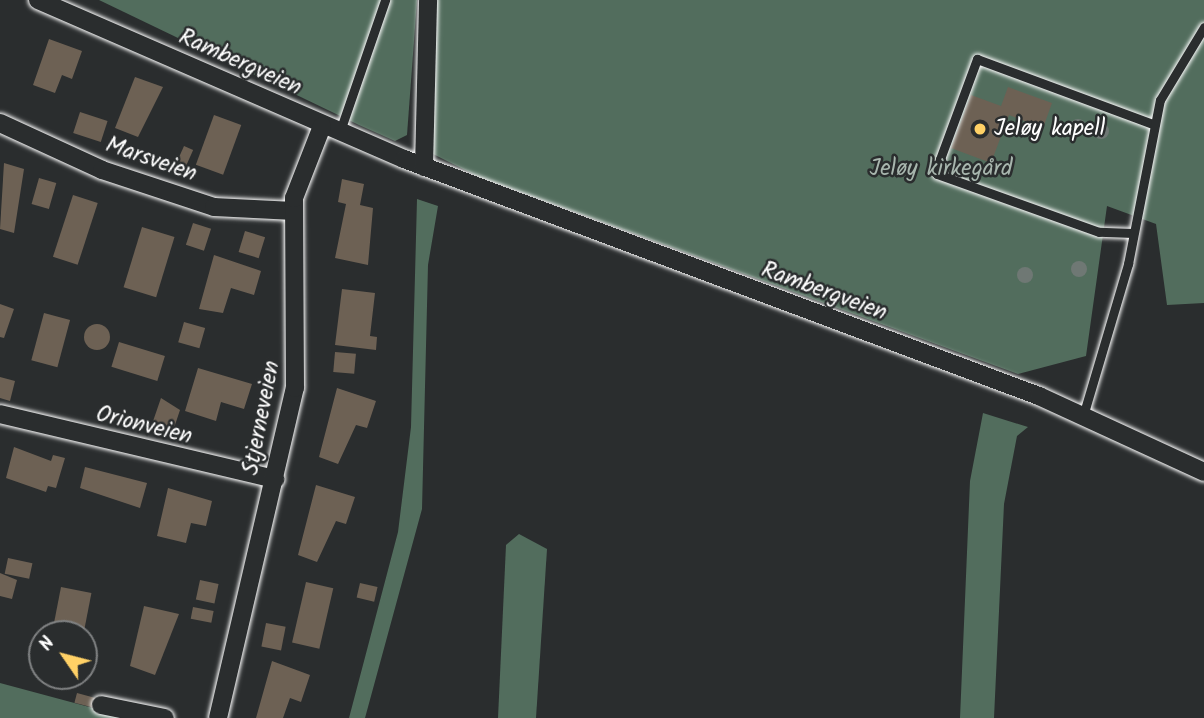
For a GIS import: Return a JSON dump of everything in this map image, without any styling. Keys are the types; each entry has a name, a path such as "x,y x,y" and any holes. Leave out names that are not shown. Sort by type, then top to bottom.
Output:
{"street":[{"name":"Rambergveien","path":"38,0 339,133 1083,415 1204,472"},
{"path":"424,167 428,0"},
{"name":"Marsveien","path":"0,123 103,170 202,204 255,214 294,211"},
{"name":"Stjerneveien","path":"218,718 275,479 299,360 294,211 301,171 322,126"},
{"name":"Orionveien","path":"1,417 275,479"},
{"path":"101,705 165,718"}],"lane":[{"path":"339,133 385,0"},
{"path":"1083,415 1133,233 1153,124 1204,27"},
{"path":"1133,233 1099,232 937,174 977,59 1153,124"}],"green space":[{"path":"99,0 417,0 407,135 395,141"},
{"name":"Jeløy kirkegård","path":"430,0 1204,0 1204,303 1167,305 1156,224 1107,206 1086,356 1018,374 479,177 431,153"},
{"path":"417,199 438,206 428,265 422,509 365,718 349,718 398,532 411,427"},
{"path":"983,413 1028,427 1017,436 1004,504 994,718 960,718 970,481"},
{"path":"519,534 547,549 536,718 498,718 506,545"},
{"path":"0,683 93,708 144,718 0,718"}],"building":[{"path":"49,39 82,51 72,79 62,75 55,93 33,85"},
{"path":"135,77 163,87 138,137 115,128"},
{"name":"Jeløy kapell","path":"1008,87 1052,103 1043,128 1009,115 991,163 951,148 971,95 1001,106"},
{"path":"80,112 108,121 101,142 73,133"},
{"path":"214,115 241,125 223,175 196,165"},
{"path":"184,146 193,150 183,172 174,168"},
{"path":"4,163 24,169 14,233 0,229"},
{"path":"39,178 56,183 49,209 32,204"},
{"path":"342,179 364,184 360,205 373,208 368,265 335,258 346,204 338,202"},
{"path":"73,195 98,203 78,265 53,257"},
{"path":"193,223 211,229 204,251 186,245"},
{"path":"142,227 175,237 156,297 124,287"},
{"path":"245,231 265,237 259,258 239,252"},
{"path":"214,255 261,271 254,295 231,288 223,313 199,309"},
{"path":"342,289 375,293 370,336 377,337 376,350 335,345"},
{"path":"0,304 14,309 4,338 0,337"},
{"path":"44,313 70,320 57,367 31,360"},
{"path":"184,322 205,328 199,348 178,342"},
{"path":"97,324 106,328 110,337 106,346 97,350 88,346 84,337 88,328"},
{"path":"119,342 165,356 157,381 111,367"},
{"path":"335,352 356,354 354,374 333,372"},
{"path":"198,368 252,384 244,409 221,402 216,421 185,411"},
{"path":"0,377 15,381 10,401 0,398"},
{"path":"337,388 376,401 367,428 356,425 338,464 319,457"},
{"path":"161,398 180,410 172,434 151,427"},
{"path":"14,447 51,461 53,455 65,458 56,488 48,486 46,492 6,478"},
{"path":"85,467 147,483 140,508 80,488"},
{"path":"316,485 355,497 346,524 336,521 317,562 298,555"},
{"path":"168,488 212,501 206,526 191,523 186,543 157,536"},
{"path":"8,558 32,563 29,579 5,574"},
{"path":"0,573 17,580 12,599 0,596"},
{"path":"200,580 219,584 214,604 196,600"},
{"path":"306,582 333,588 319,649 292,642"},
{"path":"360,583 378,587 374,602 357,598"},
{"path":"61,587 91,593 86,620 55,620"},
{"path":"144,606 179,614 155,675 130,666"},
{"path":"193,607 214,611 211,623 191,619"},
{"path":"266,623 286,627 281,650 261,647"},
{"path":"272,661 310,675 301,702 290,698 283,718 256,718"},
{"path":"77,693 96,698 94,708 74,703"}],"place":[{"name":"Jeløy kapell","path":"980,129"}]}
